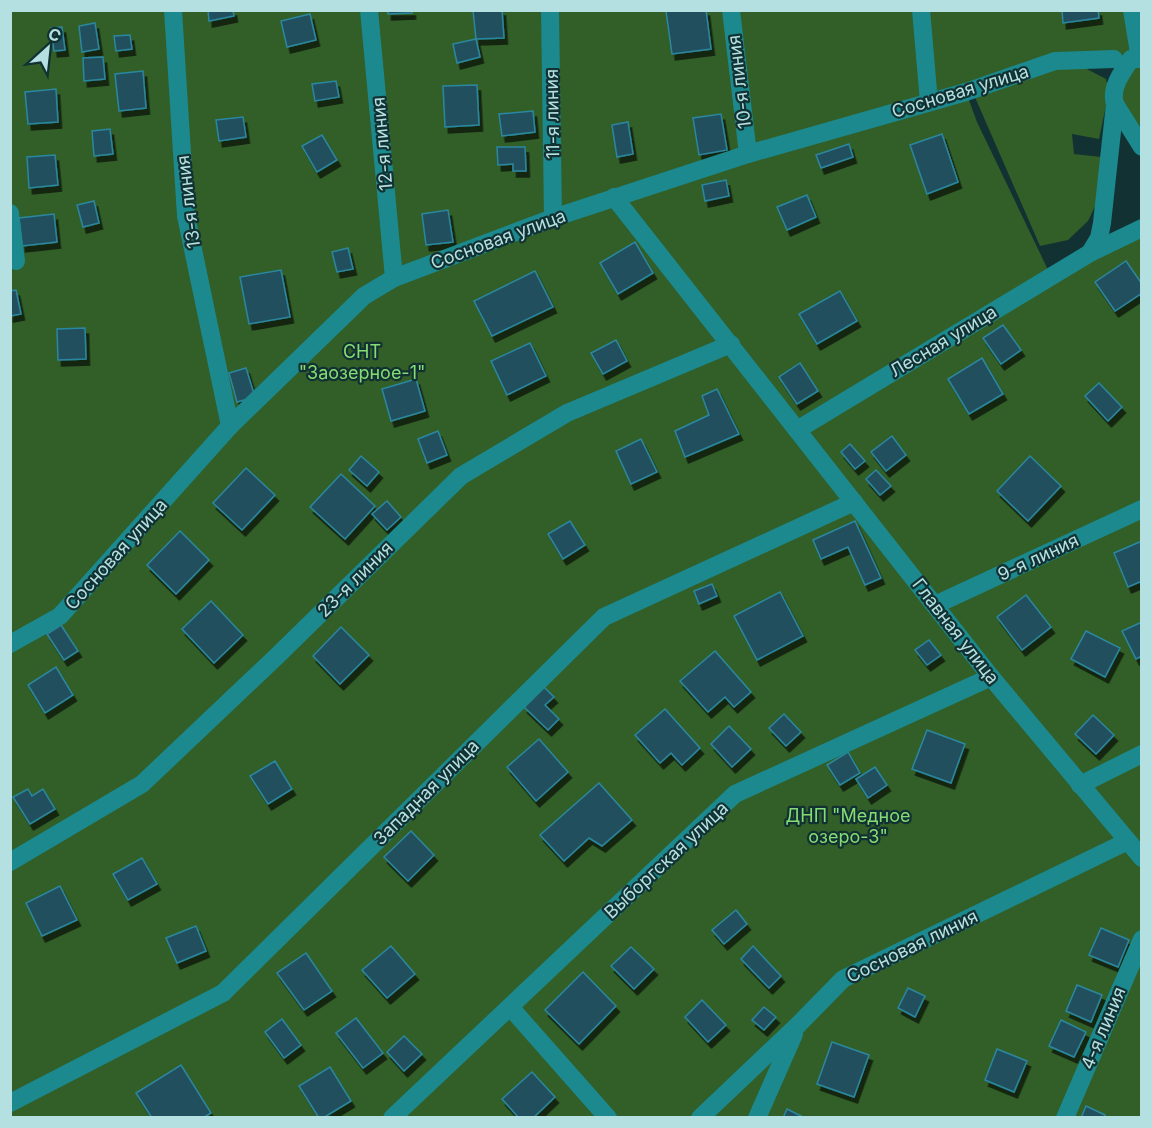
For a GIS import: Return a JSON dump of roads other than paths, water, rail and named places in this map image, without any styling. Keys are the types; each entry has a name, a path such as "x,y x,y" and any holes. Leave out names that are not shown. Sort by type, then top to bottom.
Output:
{"street":[{"name":"13-я линия","path":"173,10 186,216 230,426"},
{"name":"12-я линия","path":"369,10 394,278"},
{"name":"11-я линия","path":"550,10 553,218"},
{"name":"10-я линия","path":"731,10 748,154"},
{"path":"921,10 929,102"},
{"path":"1132,10 1131,59 1119,76 1113,97 1142,147"},
{"name":"Сосновая улица","path":"10,644 60,616 230,426 364,296 394,278 614,197 748,154 966,92 1055,61 1131,59"},
{"path":"1090,253 1099,238 1102,223 1115,104"},
{"name":"Главная улица","path":"614,197 991,676 1142,858"},
{"path":"10,213 16,261"},
{"name":"Лесная улица","path":"797,430 1090,253 1142,228"},
{"name":"23-я линия","path":"10,862 142,784 461,476 567,413 731,344"},
{"name":"Западная улица","path":"10,1103 223,993 604,617 854,502"},
{"name":"9-я линия","path":"934,604 1142,509"},
{"name":"Выборгская улица","path":"392,1118 735,794 991,676"},
{"path":"1080,784 1142,754"},
{"name":"Сосновая линия","path":"700,1118 843,979 1128,842"},
{"name":"4-я линия","path":"1065,1118 1142,939"},
{"path":"510,1007 608,1118"},
{"path":"757,1118 798,1025"}],"park label":[{"name":"СНТ \"Заозерное-1\"","path":"362,361"},
{"name":"ДНП \"Медное озеро-3\"","path":"848,825"}]}
